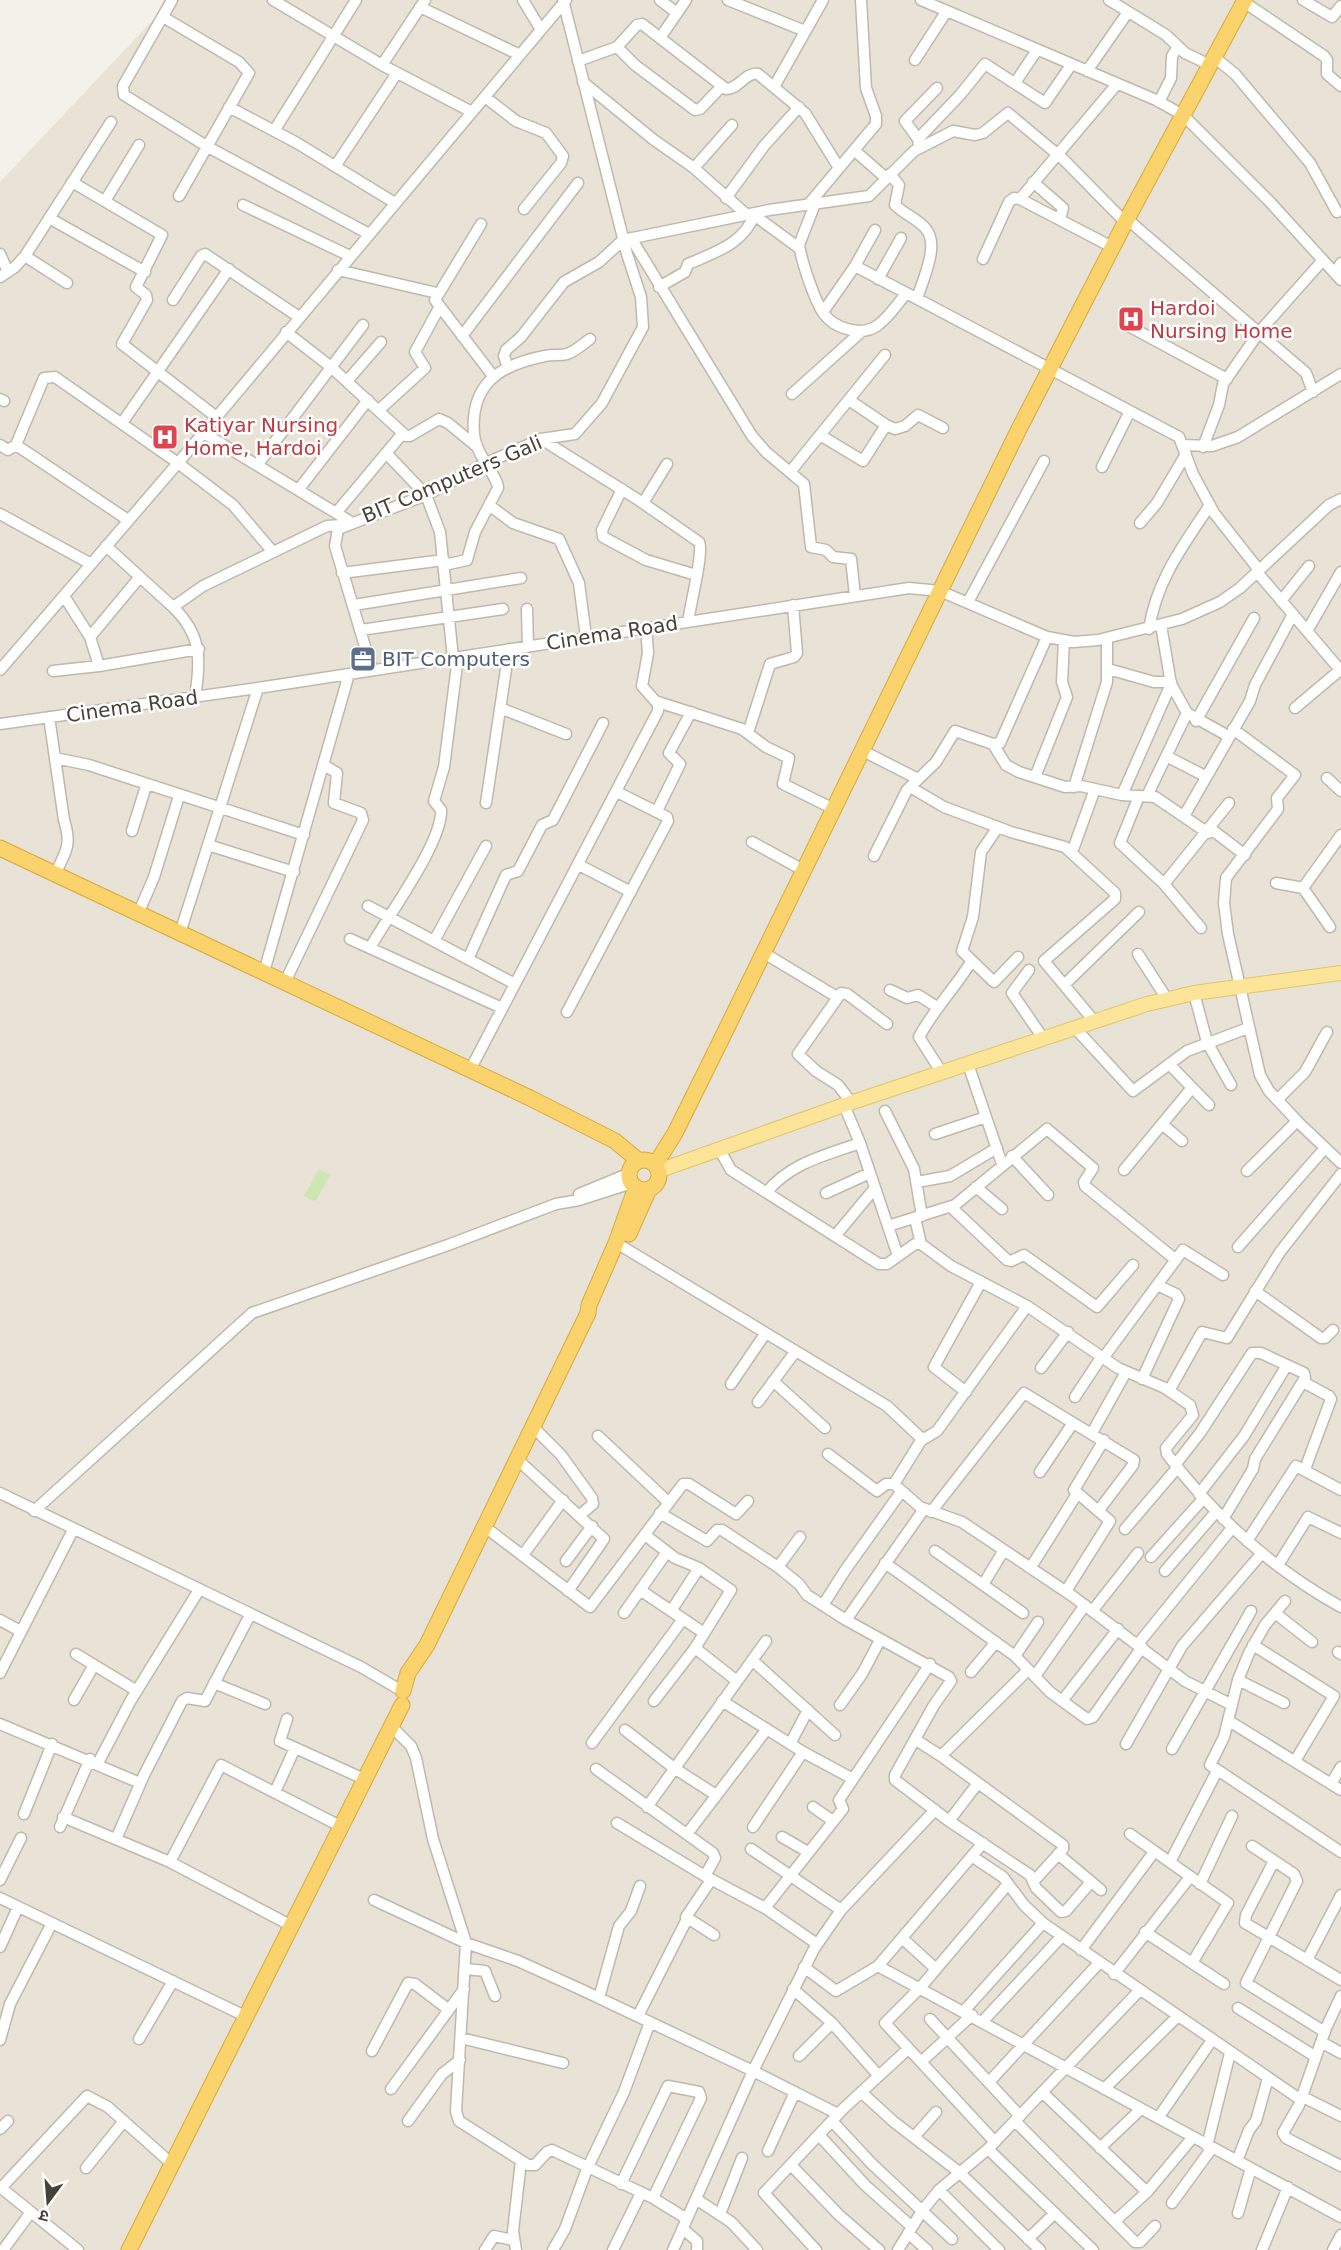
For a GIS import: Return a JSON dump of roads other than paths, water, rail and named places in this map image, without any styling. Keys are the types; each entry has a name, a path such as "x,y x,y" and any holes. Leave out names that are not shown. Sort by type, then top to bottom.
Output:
{"highway":[{"path":"588,1313 588,1305 616,1243 643,1174 675,1133 1050,370 1126,220 1244,1"},
{"path":"0,848 530,1098 615,1141 643,1174"},
{"path":"129,2250 247,2016 290,1925 392,1726 408,1673 423,1653 532,1426 623,1247 643,1174"}],"main road":[{"path":"643,1174 1043,1038 1167,999 1240,986 1341,973"}],"street":[{"path":"172,0 122,91 128,98 208,147 369,234"},
{"path":"273,0 382,65 472,112"},
{"path":"274,130 356,0"},
{"path":"523,0 542,30"},
{"path":"660,0 677,13"},
{"path":"660,38 686,0"},
{"path":"728,0 805,31"},
{"path":"774,87 823,0"},
{"path":"861,0 866,88 876,120 874,128 811,205 801,234 799,248 823,312 836,324 862,331"},
{"path":"921,0 1159,102 1183,115 1270,202 1338,277"},
{"path":"1109,0 1126,7 1166,35 1178,47 1212,61 1235,74 1310,163 1337,212"},
{"path":"1303,0 1332,17 1341,6"},
{"path":"0,670 178,463 564,1"},
{"name":"BIT Computers Gali","path":"372,670 354,604 342,573 335,539 338,529 426,495 484,464 541,439 575,434 602,403 643,327 641,297 627,239 578,61 564,1"},
{"path":"1244,1 1324,56 1327,74 1341,86"},
{"path":"382,65 423,4 520,55"},
{"path":"1087,72 1126,7"},
{"path":"915,60 946,12"},
{"path":"163,17 248,70 248,76 179,196"},
{"path":"578,61 617,47 639,23 722,86 730,89 755,73 799,108 839,168"},
{"path":"617,47 635,66 694,110 700,109 722,86"},
{"path":"1159,102 1171,78 1173,56 1178,47"},
{"path":"1015,83 1037,50"},
{"path":"508,368 505,352 526,332 564,282 595,265 627,239 752,214 868,196 918,144 984,65 989,65 1046,102 1071,65"},
{"path":"336,165 397,73"},
{"path":"584,82 654,140 694,168 726,198 799,248"},
{"path":"1020,199 1056,153 1117,84"},
{"path":"918,144 905,121 937,88"},
{"path":"485,97 516,121 546,133 563,156 561,163 524,209"},
{"path":"229,107 336,165 395,203"},
{"path":"726,198 749,170 764,146 799,108"},
{"path":"918,144 953,131 975,135 983,133 1010,113 1126,220 1260,331 1306,373 1313,392"},
{"path":"0,254 4,274 25,256 111,122"},
{"path":"694,168 732,124"},
{"path":"105,201 139,145"},
{"path":"855,150 899,185 895,206 921,224 930,238 930,253 917,299"},
{"path":"72,182 162,235 136,287 146,295 147,300 122,344 215,416"},
{"path":"1033,182 1062,208 1060,219"},
{"path":"462,336 578,183"},
{"path":"982,259 1009,202 1014,198 1060,219 1112,248"},
{"path":"243,205 350,256"},
{"path":"659,287 685,272 688,264 737,240 748,228 752,214"},
{"path":"49,218 145,272"},
{"path":"481,224 437,293 435,300 493,376"},
{"path":"823,312 855,266 875,230"},
{"path":"878,279 901,238"},
{"path":"627,239 752,436 766,452 804,484 811,547 826,550 831,556 851,559 855,596"},
{"path":"173,300 203,254 229,268 299,317"},
{"path":"25,256 67,283"},
{"path":"1203,447 1219,405 1221,388 1260,331 1323,260"},
{"path":"1338,277 1341,263"},
{"path":"855,266 1179,437 1210,505 1281,601 1339,665 1295,708"},
{"path":"122,423 229,268"},
{"path":"338,270 437,293"},
{"path":"792,394 862,331 878,326 906,294"},
{"path":"379,410 425,368 415,352 439,308"},
{"path":"1125,324 1227,379"},
{"path":"258,464 363,325"},
{"path":"286,332 331,367 403,433 410,436 431,422 442,420 476,446"},
{"path":"342,573 467,560 475,532 499,485 484,464 476,446 474,432 476,404 483,387 493,376 508,368 547,355 570,353 591,339"},
{"path":"347,381 381,342"},
{"path":"790,472 885,355"},
{"path":"1185,449 1203,447 1238,437 1341,374"},
{"path":"0,445 8,450 16,445 47,376 63,381 233,505 273,552"},
{"path":"299,489 368,400"},
{"path":"849,400 886,425 902,428 918,415 943,428"},
{"path":"1102,467 1130,411"},
{"path":"820,435 863,461 886,425"},
{"path":"202,432 299,489 336,513 347,524"},
{"path":"336,513 403,433"},
{"path":"541,439 644,503 699,542 702,550 688,622"},
{"path":"16,445 128,519"},
{"path":"1140,523 1156,503 1185,449"},
{"path":"370,948 430,847 440,825 441,810 434,802 444,767 455,658 440,532 426,495 386,453"},
{"path":"968,602 1044,461"},
{"path":"644,503 667,464"},
{"path":"622,489 602,530 603,537 646,560 696,575"},
{"name":"Cinema Road","path":"0,724 258,688 909,588 940,591 1047,637 1064,641 1107,638 1149,629 1220,602 1258,571 1329,505 1341,498"},
{"path":"489,505 513,523 559,539 579,584 586,637"},
{"path":"1149,629 1160,584 1210,505"},
{"path":"0,514 91,564"},
{"path":"173,607 203,586 327,526 347,524"},
{"path":"106,546 184,618 199,649 200,668 195,697"},
{"path":"1281,601 1309,566"},
{"path":"1307,631 1341,573"},
{"path":"90,637 139,578"},
{"path":"354,604 521,578"},
{"path":"64,596 90,637 99,666"},
{"path":"748,732 770,664 794,657 797,653 793,605"},
{"path":"361,630 502,609"},
{"path":"526,609 528,646"},
{"path":"1184,816 1293,614"},
{"path":"1202,928 1164,884 1120,843 1143,796 1254,618"},
{"path":"1161,625 1171,683 1192,717 1230,732 1295,775 1277,798 1278,809 1227,876 1224,898 1228,934 1260,1075 1277,1100 1341,1163"},
{"path":"470,1070 657,714 658,706 642,683 648,653 646,628"},
{"path":"874,856 914,783 936,762 956,730 993,744 998,745 1002,741 1047,637"},
{"path":"1074,787 1105,691 1108,669 1107,638"},
{"path":"1035,777 1067,697 1063,686 1064,641"},
{"path":"53,671 99,666 199,649"},
{"path":"486,803 509,649"},
{"path":"1108,669 1154,682 1171,683"},
{"path":"264,972 349,674"},
{"path":"1122,795 1171,683"},
{"path":"180,933 258,688"},
{"path":"655,701 748,732 766,747 789,758 783,784 834,810"},
{"path":"500,708 566,734"},
{"path":"657,811 680,764 669,753 691,712"},
{"path":"49,717 70,836 68,849 55,874"},
{"path":"468,959 506,875 518,871 543,823 553,820 603,723"},
{"path":"993,744 1006,765 1060,786 1158,798 1245,855"},
{"path":"863,751 914,783 938,804 998,828 1061,846 1072,852 1116,896 1045,960 1094,1021"},
{"path":"1168,757 1204,776"},
{"path":"55,758 89,765 146,786 304,835"},
{"path":"285,982 363,820 361,813 334,803 337,773 324,765"},
{"path":"1327,778 1341,791"},
{"path":"132,831 146,786"},
{"path":"1072,852 1095,789"},
{"path":"567,1012 668,821 667,817 657,811 617,792"},
{"path":"138,914 157,868 179,796"},
{"path":"1164,884 1209,831 1229,803"},
{"path":"998,828 981,854 973,917 962,949 971,962 994,982 1017,957"},
{"path":"1303,888 1341,835"},
{"path":"752,842 804,870"},
{"path":"208,845 294,872"},
{"path":"434,941 486,846"},
{"path":"579,865 631,892"},
{"path":"1276,883 1303,888 1330,927"},
{"path":"368,906 515,984"},
{"path":"1064,985 1139,912"},
{"path":"350,939 502,1008"},
{"path":"764,953 837,997"},
{"path":"1138,954 1167,999"},
{"path":"942,1073 919,1038 937,1007 951,993 971,962"},
{"path":"1029,970 1012,993 1043,1038"},
{"path":"890,990 907,998 920,996 937,1007"},
{"path":"887,1024 847,994 841,993 798,1055 838,1085 847,1104 898,1256"},
{"path":"1194,993 1207,1042 1231,1085"},
{"path":"1075,1028 1132,1091 1187,1051 1248,1028"},
{"path":"1277,1100 1305,1072 1327,1032"},
{"path":"968,1064 1002,1164"},
{"path":"1169,1064 1209,1105"},
{"path":"1124,1170 1191,1089"},
{"path":"885,1111 907,1154 917,1182 921,1244"},
{"path":"935,1134 986,1117"},
{"path":"1247,1171 1297,1121"},
{"path":"1162,1124 1182,1141"},
{"path":"888,1226 951,1207 1044,1130 1049,1130 1093,1168 1084,1182 1085,1186 1176,1260"},
{"path":"767,1192 778,1178 798,1166 860,1143"},
{"path":"917,1182 950,1176 997,1148"},
{"path":"1238,1246 1325,1148"},
{"path":"719,1149 729,1169 881,1265 915,1244 921,1244 981,1282 1027,1306 1126,1372 1170,1391 1194,1410 1192,1418 1166,1450 1176,1467 1201,1497 1232,1528 1310,1589 1341,1607"},
{"path":"1012,1156 1048,1195"},
{"path":"826,1193 870,1173"},
{"path":"34,1511 185,1377 252,1313 572,1199 579,1200 643,1174"},
{"path":"1170,1391 1203,1332 1227,1338 1284,1246 1341,1174"},
{"path":"976,1186 1002,1209"},
{"path":"835,1236 875,1188"},
{"path":"951,1207 1007,1260 1011,1261 1024,1255 1098,1307 1133,1265"},
{"path":"623,1247 877,1399 922,1440"},
{"path":"1075,1396 1185,1250 1223,1275"},
{"path":"966,1392 934,1367 981,1282"},
{"path":"1142,1379 1179,1299 1176,1294 1157,1285"},
{"path":"1255,1292 1321,1338 1325,1338 1333,1330"},
{"path":"823,1605 898,1488 922,1440 937,1431 1027,1306"},
{"path":"1041,1368 1068,1332"},
{"path":"731,1384 765,1334"},
{"path":"758,1402 795,1352"},
{"path":"1125,1529 1200,1434 1252,1353 1258,1352 1304,1373 1303,1382 1255,1459 1253,1469 1220,1516 1165,1571"},
{"path":"1151,1557 1201,1497 1244,1436 1287,1365"},
{"path":"1092,1433 1126,1372"},
{"path":"773,1381 825,1428"},
{"path":"1303,1382 1331,1399 1305,1469"},
{"path":"846,1620 885,1563 1022,1393 1104,1440 1134,1461 1099,1510"},
{"path":"1040,1472 1073,1423"},
{"path":"532,1426 561,1455 592,1498 593,1504 580,1515"},
{"path":"598,1436 668,1502"},
{"path":"1066,1591 1110,1521 1074,1491 1104,1440"},
{"path":"828,1454 877,1491 888,1484 898,1488 927,1510 962,1522 1066,1591 1185,1681 1232,1705"},
{"path":"517,1459 603,1537 604,1543 568,1591"},
{"path":"1247,1540 1294,1468 1298,1466 1305,1469 1341,1490"},
{"path":"485,1527 591,1607 668,1502 685,1483 736,1514 748,1501"},
{"path":"0,1493 361,1667 403,1695"},
{"path":"1031,1567 1077,1494"},
{"path":"523,1555 563,1500"},
{"path":"660,1513 707,1541 720,1530 778,1567 798,1582 807,1595 880,1640 930,1664 949,1677 951,1681 934,1705 894,1779 949,1821 1030,1875 1036,1888 1063,1912 1091,1882"},
{"path":"1278,1565 1308,1517 1340,1531"},
{"path":"566,1561 592,1526"},
{"path":"885,1563 1015,1656 1062,1701 1085,1718 1091,1719 1140,1646 1232,1528"},
{"path":"0,1673 73,1530"},
{"path":"645,1535 667,1552 699,1568 731,1590 695,1648 654,1701"},
{"path":"778,1567 800,1538"},
{"path":"984,1583 1004,1550"},
{"path":"935,1551 984,1583 1023,1613"},
{"path":"624,1613 667,1552"},
{"path":"941,1756 1032,1673 1138,1553"},
{"path":"1126,1744 1189,1637 1262,1553"},
{"path":"671,1611 699,1568"},
{"path":"199,1590 94,1761 62,1822 116,1839 170,1862 290,1925"},
{"path":"639,1590 704,1634"},
{"path":"1285,1601 1252,1645 1238,1680 1222,1744 1210,1765 1341,1852"},
{"path":"1172,1749 1251,1611"},
{"path":"1275,1613 1312,1642"},
{"path":"116,1839 140,1783 182,1701 187,1698 204,1701 250,1614"},
{"path":"592,1743 683,1619"},
{"path":"0,1620 20,1631"},
{"path":"1015,1656 1038,1622"},
{"path":"1062,1701 1118,1629"},
{"path":"840,1705 862,1674 880,1640"},
{"path":"647,1807 766,1641"},
{"path":"971,1672 996,1642"},
{"path":"1252,1645 1334,1696 1295,1761"},
{"path":"695,1648 737,1681"},
{"path":"76,1654 137,1690"},
{"path":"752,1660 835,1735"},
{"path":"765,1908 843,1808 838,1802 930,1664"},
{"path":"74,1700 94,1665"},
{"path":"1238,1680 1284,1702"},
{"path":"214,1683 265,1704"},
{"path":"722,1701 803,1752 853,1779"},
{"path":"790,1744 808,1710"},
{"path":"287,1719 279,1739 364,1779"},
{"path":"1229,1721 1341,1790"},
{"path":"0,1724 94,1761 140,1783"},
{"path":"392,1726 411,1746 416,1758 433,1839 466,1943 456,2111 459,2121 521,2161 533,2166 551,2150 587,2169 653,2198 685,2224 697,2241 697,2250"},
{"path":"625,1730 674,1768 716,1796"},
{"path":"687,1834 767,1730"},
{"path":"916,1740 1061,1843 1064,1848 1034,1881"},
{"path":"24,1814 52,1744"},
{"path":"275,1792 295,1748"},
{"path":"753,1827 803,1752"},
{"path":"170,1862 220,1766 228,1767 340,1826"},
{"path":"1331,1784 1341,1767"},
{"path":"596,1769 687,1834 715,1857 708,1878 688,1913 638,2016"},
{"path":"1170,1862 1217,1771"},
{"path":"949,1821 978,1783"},
{"path":"813,1807 833,1821"},
{"path":"673,2250 753,2070 817,1944 841,1910 935,1810"},
{"path":"1200,1884 1232,1816"},
{"path":"618,1823 708,1878 765,1908 817,1944"},
{"path":"1130,1834 1229,1905 1192,1963"},
{"path":"782,1837 808,1852"},
{"path":"0,1880 21,1838"},
{"path":"804,1967 836,1991 878,1966 983,1843"},
{"path":"1252,1846 1294,1874 1297,1881 1270,1938 1248,1977 1247,1985 1323,2037 1341,2053"},
{"path":"751,1849 841,1910"},
{"path":"1081,1950 1154,1851"},
{"path":"1058,1854 1101,1890"},
{"path":"973,1857 997,1872 1024,1905 1043,1923 1114,1974 1268,2078 1302,2098 1341,2116"},
{"path":"1275,1861 1244,1920 1247,1924 1341,1980"},
{"path":"1114,1974 1190,1877"},
{"path":"1008,1884 920,1988 885,2023 921,2062 991,2146 1093,2250"},
{"path":"599,1998 619,1926 631,1911 640,1886"},
{"path":"1307,1960 1341,1895"},
{"path":"0,1898 247,2016"},
{"path":"374,1900 466,1943 518,1961 753,2070 795,2092 835,2117 922,2211 952,2239"},
{"path":"0,1947 18,1906"},
{"path":"687,1919 714,1935"},
{"path":"0,2040 10,2004 52,1923"},
{"path":"921,2062 947,2038 1043,1923"},
{"path":"1145,1932 1224,1984"},
{"path":"983,2021 1062,1936"},
{"path":"903,1939 936,1969"},
{"path":"988,2082 1099,1963"},
{"path":"878,1966 1341,2217"},
{"path":"466,1969 485,1971 495,1996"},
{"path":"140,2039 173,1981"},
{"path":"372,2051 408,1983 415,1984 449,2010"},
{"path":"391,2089 465,1989"},
{"path":"793,1989 832,2023 878,2075"},
{"path":"898,2250 922,2211 939,2190 991,2146 1139,1991"},
{"path":"1341,1996 1323,2037 1302,2098 1283,2135 1341,2166"},
{"path":"1238,2008 1316,2057"},
{"path":"1104,2089 1177,2017"},
{"path":"930,2019 1018,2118 1137,2243 1155,2226"},
{"path":"553,2250 565,2229 587,2169 624,2092 650,2022"},
{"path":"798,2056 832,2023"},
{"path":"461,2038 563,2063"},
{"path":"1158,2118 1212,2040"},
{"path":"816,2250 764,2195 765,2190 835,2117 908,2049"},
{"path":"1172,2203 1209,2147 1230,2053"},
{"path":"408,2121 442,2074 460,2060"},
{"path":"1237,2161 1249,2130 1256,2121 1268,2078"},
{"path":"621,2184 668,2086 699,2092 701,2098 653,2198"},
{"path":"768,2151 795,2092"},
{"path":"861,2092 959,2172 1040,2250"},
{"path":"1042,2092 1147,2192"},
{"path":"78,2250 66,2246 1,2187 35,2154 85,2096 95,2098 172,2164"},
{"path":"1100,2148 1141,2109"},
{"path":"914,2137 936,2112"},
{"path":"86,2168 124,2121"},
{"path":"819,2135 927,2250"},
{"path":"1115,2221 1147,2192 1193,2137"},
{"path":"720,2214 742,2158"},
{"path":"485,2250 494,2236 514,2246 521,2161"},
{"path":"791,2165 839,2216 879,2250"},
{"path":"1238,2213 1251,2168"},
{"path":"1262,2250 1287,2187"},
{"path":"939,2190 999,2250"},
{"path":"613,2250 641,2193"},
{"path":"696,2199 720,2214 741,2232 754,2249"},
{"path":"3,2250 31,2212"},
{"path":"1028,2239 1055,2213"},
{"path":"1333,2250 1341,2235"}],"place":[{"name":"Hardoi Nursing Home","path":"1131,319"},
{"name":"Katiyar Nursing Home, Hardoi","path":"165,437"},
{"name":"BIT Computers","path":"363,659"}]}
